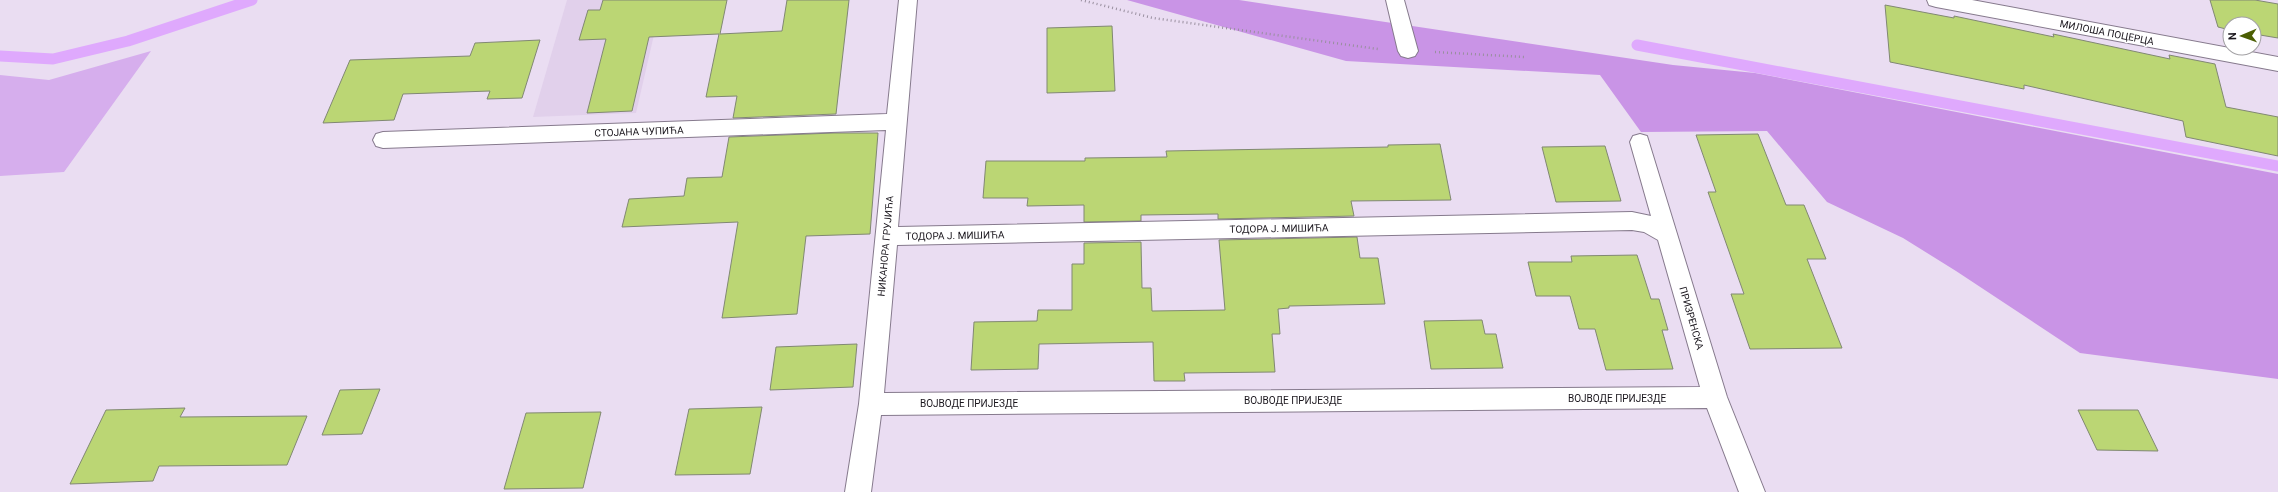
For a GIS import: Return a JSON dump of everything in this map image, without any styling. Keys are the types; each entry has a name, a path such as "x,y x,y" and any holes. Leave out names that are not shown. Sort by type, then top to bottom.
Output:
{"street":[{"name":"НИКАНОРА ГРУЈИЋА","path":"858,492 871,404 895,122 908,0"},
{"path":"1395,0 1408,51"},
{"name":"МИЛОША ПОЦЕРЦА","path":"1936,0 2278,64"},
{"name":"СТОЈАНА ЧУПИЋА","path":"382,140 895,122"},
{"name":"ПРИЗРЕНСКА","path":"1640,142 1714,397 1752,492"},
{"name":"ТОДОРА Ј. МИШИЋА","path":"886,236 1632,221 1644,222 1656,227 1667,235"},
{"name":"ВОЈВОДЕ ПРИЈЕЗДЕ","path":"871,404 1714,397"}],"path":[{"path":"1081,0 1153,18 1368,49 1524,57"}],"shaded area":[{"path":"567,0 662,0 636,113 533,117"},
{"path":"1127,0 1239,0 1673,65 1755,73 2278,174 2278,379 2080,353 1956,271 1903,238 1827,202 1767,131 1641,132 1600,75 1346,61"},
{"path":"151,51 64,172 0,176 0,75 49,80"}],"building":[{"path":"603,0 727,0 720,34 782,31 787,0 849,0 836,114 733,118 737,96 706,97 719,34 649,37 632,111 587,113 606,39 579,40 588,10 600,10"},
{"path":"2210,0 2255,0 2278,4 2278,38 2262,35 2262,16 2222,16 2222,28 2218,27"},
{"path":"1885,5 1954,18 1954,16 2054,37 2053,34 2170,59 2169,55 2215,64 2226,107 2278,117 2278,156 2186,137 2183,121 2024,85 2024,89 1890,62"},
{"path":"1112,26 1115,91 1047,93 1047,28"},
{"path":"540,40 522,98 487,99 490,91 403,94 394,120 323,123 350,60 470,56 475,43"},
{"path":"878,133 870,234 806,236 797,314 722,318 738,222 622,227 629,199 684,196 687,178 722,177 729,137"},
{"path":"1758,134 1786,205 1804,205 1826,259 1807,259 1842,348 1750,349 1731,294 1744,294 1708,192 1716,192 1696,135"},
{"path":"1440,144 1451,200 1351,201 1354,216 1218,219 1218,214 1141,215 1141,221 1084,222 1084,205 1027,206 1028,198 983,198 986,161 1085,161 1085,158 1167,157 1166,151 1388,147 1388,145"},
{"path":"1605,146 1621,201 1556,202 1542,147"},
{"path":"1357,237 1360,258 1378,258 1385,304 1289,306 1289,308 1278,309 1280,334 1272,334 1275,372 1184,373 1185,381 1154,381 1153,342 1039,344 1038,369 971,370 974,322 1037,321 1038,310 1072,310 1072,264 1084,264 1084,243 1141,242 1142,288 1151,288 1152,311 1225,310 1219,240"},
{"path":"1637,255 1651,299 1659,299 1668,330 1662,330 1673,369 1606,370 1595,329 1579,329 1570,296 1536,296 1528,262 1572,262 1571,256"},
{"path":"1482,320 1485,334 1496,334 1503,368 1431,369 1424,321"},
{"path":"857,344 853,387 770,390 776,347"},
{"path":"380,389 362,434 322,435 340,390"},
{"path":"762,407 750,474 675,475 689,409"},
{"path":"185,408 180,417 307,416 287,465 159,466 153,481 70,484 106,410"},
{"path":"2078,410 2138,410 2158,451 2097,450"},
{"path":"601,412 583,488 504,489 526,413"}],"waterway":[{"path":"0,56 53,59 128,41 252,0"},
{"path":"1637,45 2278,166"}]}
